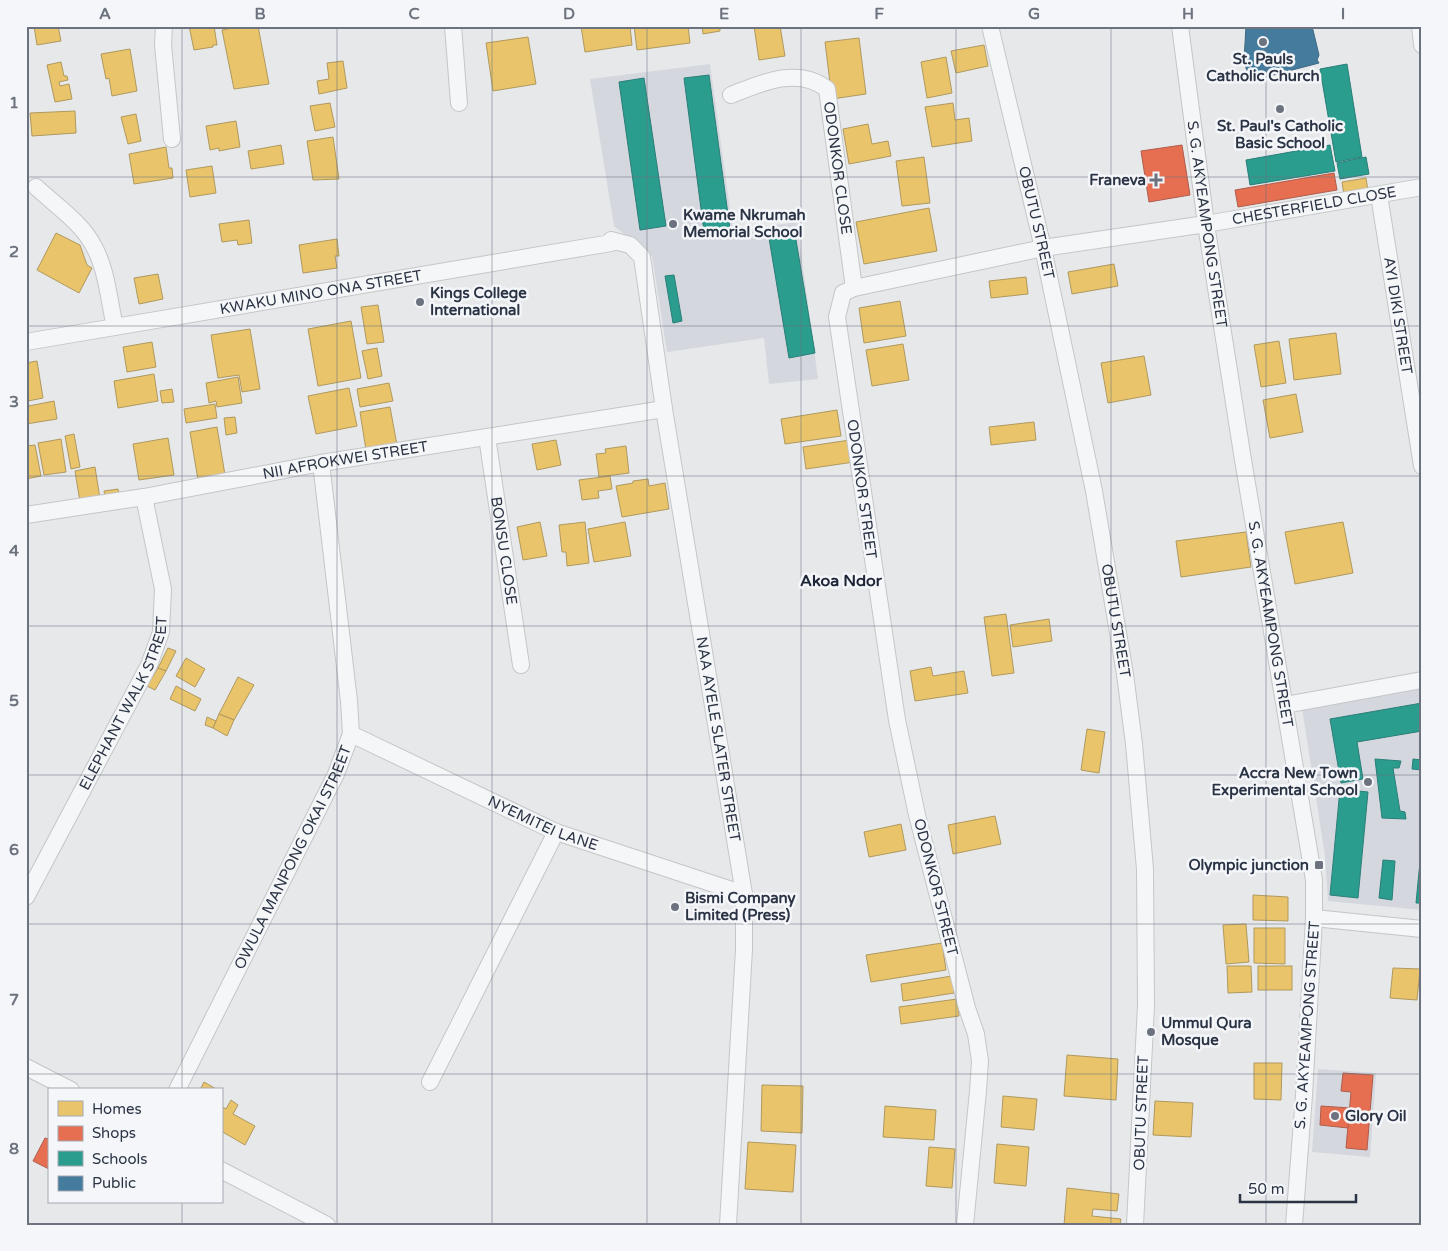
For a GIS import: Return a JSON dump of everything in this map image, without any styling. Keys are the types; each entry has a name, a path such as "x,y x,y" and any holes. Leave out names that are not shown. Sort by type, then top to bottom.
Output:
{"street":[{"path":"164,26 163,45 172,138"},
{"path":"453,26 459,103"},
{"name":"OBUTU STREET","path":"990,26 1043,248 1094,491 1125,674 1134,744 1145,869 1146,996 1135,1225"},
{"name":"S. G. AKYEAMPONG STREET","path":"1180,26 1206,224 1243,460 1314,880 1314,918 1304,1095 1294,1225"},
{"path":"1420,26 1422,42"},
{"name":"ODONKOR CLOSE","path":"732,95 766,81 782,77 818,82 826,89 854,288"},
{"path":"36,187 83,230 93,244 101,262 115,328"},
{"name":"CHESTERFIELD CLOSE","path":"1206,224 1422,187"},
{"name":"AYI DIKI STREET","path":"1378,195 1422,466"},
{"path":"854,288 1043,248 1206,224"},
{"name":"KWAKU MINO ONA STREET","path":"26,342 611,243 611,240 630,245 642,257"},
{"name":"NAA AYELE SLATER STREET","path":"642,257 664,409 744,894 744,949 728,1225"},
{"name":"ODONKOR STREET","path":"854,288 843,293 837,317 897,720 918,815 967,1008 976,1034 980,1062 965,1225"},
{"name":"NII AFROKWEI STREET","path":"26,515 144,497 322,463 664,409"},
{"name":"BONSU CLOSE","path":"487,437 521,664"},
{"name":"OWULA MANPONG OKAI STREET","path":"178,1088 336,774 352,734 322,463"},
{"name":"ELEPHANT WALK STREET","path":"26,898 149,666 161,632 163,589 144,497"},
{"path":"1285,705 1422,680"},
{"name":"NYEMITEI LANE","path":"352,734 556,832 744,894"},
{"path":"430,1082 556,832"},
{"path":"1314,918 1422,929"},
{"path":"26,1067 68,1088"},
{"path":"222,1171 328,1225"}],"shaded area":[{"name":"Kwame Nkrumah Memorial School","path":"710,64 733,231 797,222 818,379 769,384 764,338 667,352 652,256 614,226 590,79"},
{"name":"Accra New Town Experimental School","path":"1422,689 1422,910 1328,901 1325,856 1302,708"},
{"path":"1318,1069 1376,1073 1370,1157 1312,1152"}],"building: Homes":[{"path":"34,26 58,26 61,41 37,45"},
{"path":"189,26 214,26 217,45 194,50"},
{"path":"242,26 258,26 269,84 234,89 222,30"},
{"path":"581,26 630,26 632,45 585,52"},
{"path":"634,26 688,26 690,43 637,50"},
{"path":"702,26 720,26 720,31 703,34"},
{"path":"754,26 780,26 785,56 759,60"},
{"path":"528,37 536,84 493,91 486,43"},
{"path":"859,38 866,94 832,99 825,42"},
{"path":"984,45 988,66 956,73 951,51"},
{"path":"130,49 137,91 112,96 109,78 106,79 101,54"},
{"path":"946,57 952,93 927,98 921,62"},
{"path":"343,61 347,88 319,94 317,81 329,79 327,63"},
{"path":"61,62 64,76 67,76 68,80 59,82 60,86 69,84 72,99 55,102 47,65"},
{"path":"330,103 335,127 315,131 310,106"},
{"path":"953,103 955,120 969,118 972,141 932,147 925,107"},
{"path":"75,111 76,133 32,136 30,113"},
{"path":"136,114 141,141 128,144 121,117"},
{"path":"236,121 240,147 219,151 219,148 210,150 206,126"},
{"path":"868,124 872,144 888,141 891,156 849,164 843,129"},
{"path":"333,137 339,179 313,180 307,141"},
{"path":"281,145 284,164 251,169 248,151"},
{"path":"166,147 169,168 172,168 173,178 134,184 129,154"},
{"path":"924,157 930,203 902,206 896,161"},
{"path":"212,166 216,193 190,197 186,170"},
{"path":"1366,178 1368,191 1344,195 1342,182"},
{"path":"929,208 937,251 864,264 856,222"},
{"path":"249,220 252,243 238,245 237,240 222,242 219,224"},
{"path":"56,233 80,245 87,265 92,268 79,293 37,270"},
{"path":"337,239 339,256 335,256 337,268 303,273 299,245"},
{"path":"1114,264 1118,286 1072,294 1068,272"},
{"path":"158,274 163,299 139,304 134,278"},
{"path":"1026,277 1028,294 991,298 989,281"},
{"path":"900,301 906,336 864,343 859,308"},
{"path":"378,305 384,342 367,344 361,307"},
{"path":"351,321 361,378 318,386 308,329"},
{"path":"250,329 260,389 242,392 239,375 218,378 211,335"},
{"path":"1336,333 1341,374 1294,380 1289,339"},
{"path":"1279,341 1286,383 1261,387 1254,345"},
{"path":"152,342 156,367 127,372 123,347"},
{"path":"903,344 909,380 872,386 866,350"},
{"path":"377,348 382,376 368,379 362,351"},
{"path":"1144,356 1151,395 1108,403 1101,363"},
{"path":"37,361 43,398 28,401 29,406 54,401 57,419 26,424 26,363"},
{"path":"154,374 158,401 118,408 114,381"},
{"path":"238,377 242,403 217,407 216,401 209,403 206,383"},
{"path":"389,383 393,401 360,407 357,389"},
{"path":"349,388 357,426 316,434 308,396"},
{"path":"172,389 174,402 162,403 160,391"},
{"path":"1296,394 1303,432 1270,438 1263,400"},
{"path":"215,404 217,418 186,423 184,409"},
{"path":"390,407 397,445 366,450 360,412"},
{"path":"837,410 841,436 785,444 781,419"},
{"path":"235,417 237,433 226,435 224,418"},
{"path":"1034,422 1036,440 991,445 989,427"},
{"path":"217,427 225,475 198,480 190,432"},
{"path":"74,434 80,467 71,469 65,436"},
{"path":"168,438 174,475 139,480 133,444"},
{"path":"61,439 66,472 44,475 38,443"},
{"path":"556,440 561,465 537,470 532,444"},
{"path":"850,440 854,462 806,469 803,447"},
{"path":"35,445 41,476 26,479 26,446"},
{"path":"626,446 629,473 599,477 596,454 606,453 605,449"},
{"path":"95,467 100,499 80,502 75,471"},
{"path":"610,476 612,489 598,491 599,498 582,500 579,480"},
{"path":"648,479 649,486 665,483 669,509 622,517 616,486"},
{"path":"118,489 120,500 106,502 104,491"},
{"path":"540,522 547,556 523,560 517,527"},
{"path":"585,522 589,563 567,566 566,552 562,552 559,525"},
{"path":"625,522 631,556 594,562 588,529"},
{"path":"1343,522 1353,573 1295,584 1285,532"},
{"path":"1246,532 1251,567 1181,577 1176,541"},
{"path":"1006,614 1014,673 992,676 984,617"},
{"path":"1049,619 1052,641 1013,647 1010,625"},
{"path":"168,648 176,651 166,671 158,668"},
{"path":"186,658 205,669 195,687 176,676"},
{"path":"931,667 933,676 964,671 968,693 915,701 910,671"},
{"path":"158,668 166,671 155,690 147,686"},
{"path":"238,677 254,685 234,720 219,714"},
{"path":"176,686 201,699 195,711 170,699"},
{"path":"219,714 234,720 227,736 213,728"},
{"path":"207,717 216,721 213,728 205,725"},
{"path":"1087,729 1105,732 1099,773 1081,770"},
{"path":"995,816 1001,844 953,854 948,825"},
{"path":"901,824 906,850 869,857 864,832"},
{"path":"1253,895 1288,897 1288,921 1253,920"},
{"path":"1246,924 1249,962 1226,964 1223,925"},
{"path":"1254,928 1285,928 1285,964 1254,963"},
{"path":"942,943 946,970 871,982 866,955"},
{"path":"1227,966 1251,966 1252,992 1228,993"},
{"path":"1258,966 1292,966 1292,990 1258,990"},
{"path":"1393,968 1420,969 1417,1000 1390,998"},
{"path":"952,976 954,993 903,1001 901,984"},
{"path":"957,999 959,1016 901,1024 899,1007"},
{"path":"1067,1055 1118,1059 1116,1100 1064,1096"},
{"path":"1254,1063 1282,1063 1281,1100 1254,1099"},
{"path":"204,1082 214,1088 201,1088"},
{"path":"762,1085 803,1086 802,1133 761,1131"},
{"path":"1003,1096 1037,1099 1034,1130 1001,1127"},
{"path":"231,1100 238,1105 233,1114 255,1126 245,1145 222,1132 222,1107 226,1109"},
{"path":"1155,1101 1193,1103 1191,1137 1153,1135"},
{"path":"885,1106 936,1110 934,1140 883,1137"},
{"path":"748,1142 796,1145 793,1192 745,1189"},
{"path":"997,1144 1029,1147 1026,1186 994,1183"},
{"path":"929,1147 955,1149 952,1188 926,1186"},
{"path":"1067,1188 1119,1194 1117,1211 1093,1209 1092,1216 1121,1219 1120,1225 1064,1225"}],"building: Shops":[{"path":"1182,145 1190,195 1149,202 1141,151"},
{"path":"1334,173 1337,190 1238,207 1235,190"},
{"path":"1343,1073 1373,1075 1367,1150 1346,1148 1351,1092 1341,1091"},
{"path":"1321,1106 1350,1108 1348,1128 1320,1125"},
{"path":"45,1138 48,1139 48,1168 33,1161"}],"building: Schools":[{"path":"1347,64 1362,157 1336,162 1320,69"},
{"path":"709,75 730,229 704,232 684,78"},
{"path":"644,78 666,226 640,230 619,82"},
{"path":"1330,145 1335,171 1250,185 1246,160"},
{"path":"1366,157 1369,174 1340,179 1337,163"},
{"path":"794,228 815,353 789,358 768,232"},
{"path":"674,275 682,321 673,323 665,276"},
{"path":"1422,703 1422,731 1357,742 1363,779 1341,783 1330,719"},
{"path":"1375,759 1401,761 1399,768 1393,768 1400,811 1405,812 1406,819 1382,818"},
{"path":"1413,759 1422,760 1422,770 1412,769"},
{"path":"1340,789 1368,792 1358,898 1330,895"},
{"path":"1422,841 1422,903 1416,903"},
{"path":"1383,860 1395,861 1392,900 1379,898"}],"building: Public":[{"path":"1246,26 1312,26 1319,63 1250,81 1244,61"}],"place":[{"name":"St. Pauls Catholic Church","path":"1263,42"},
{"name":"St. Paul's Catholic Basic School","path":"1280,109"},
{"name":"Franeva","path":"1156,180"},
{"name":"Kwame Nkrumah Memorial School","path":"673,224"},
{"name":"Kings College International","path":"420,302"},
{"name":"Accra New Town Experimental School","path":"1368,782"},
{"name":"Olympic junction","path":"1319,865"},
{"name":"Bismi Company Limited (Press)","path":"675,907"},
{"name":"Ummul Qura Mosque","path":"1151,1032"},
{"name":"Glory Oil","path":"1335,1116"}],"district":[{"name":"Akoa Ndor","path":"841,581"}]}
